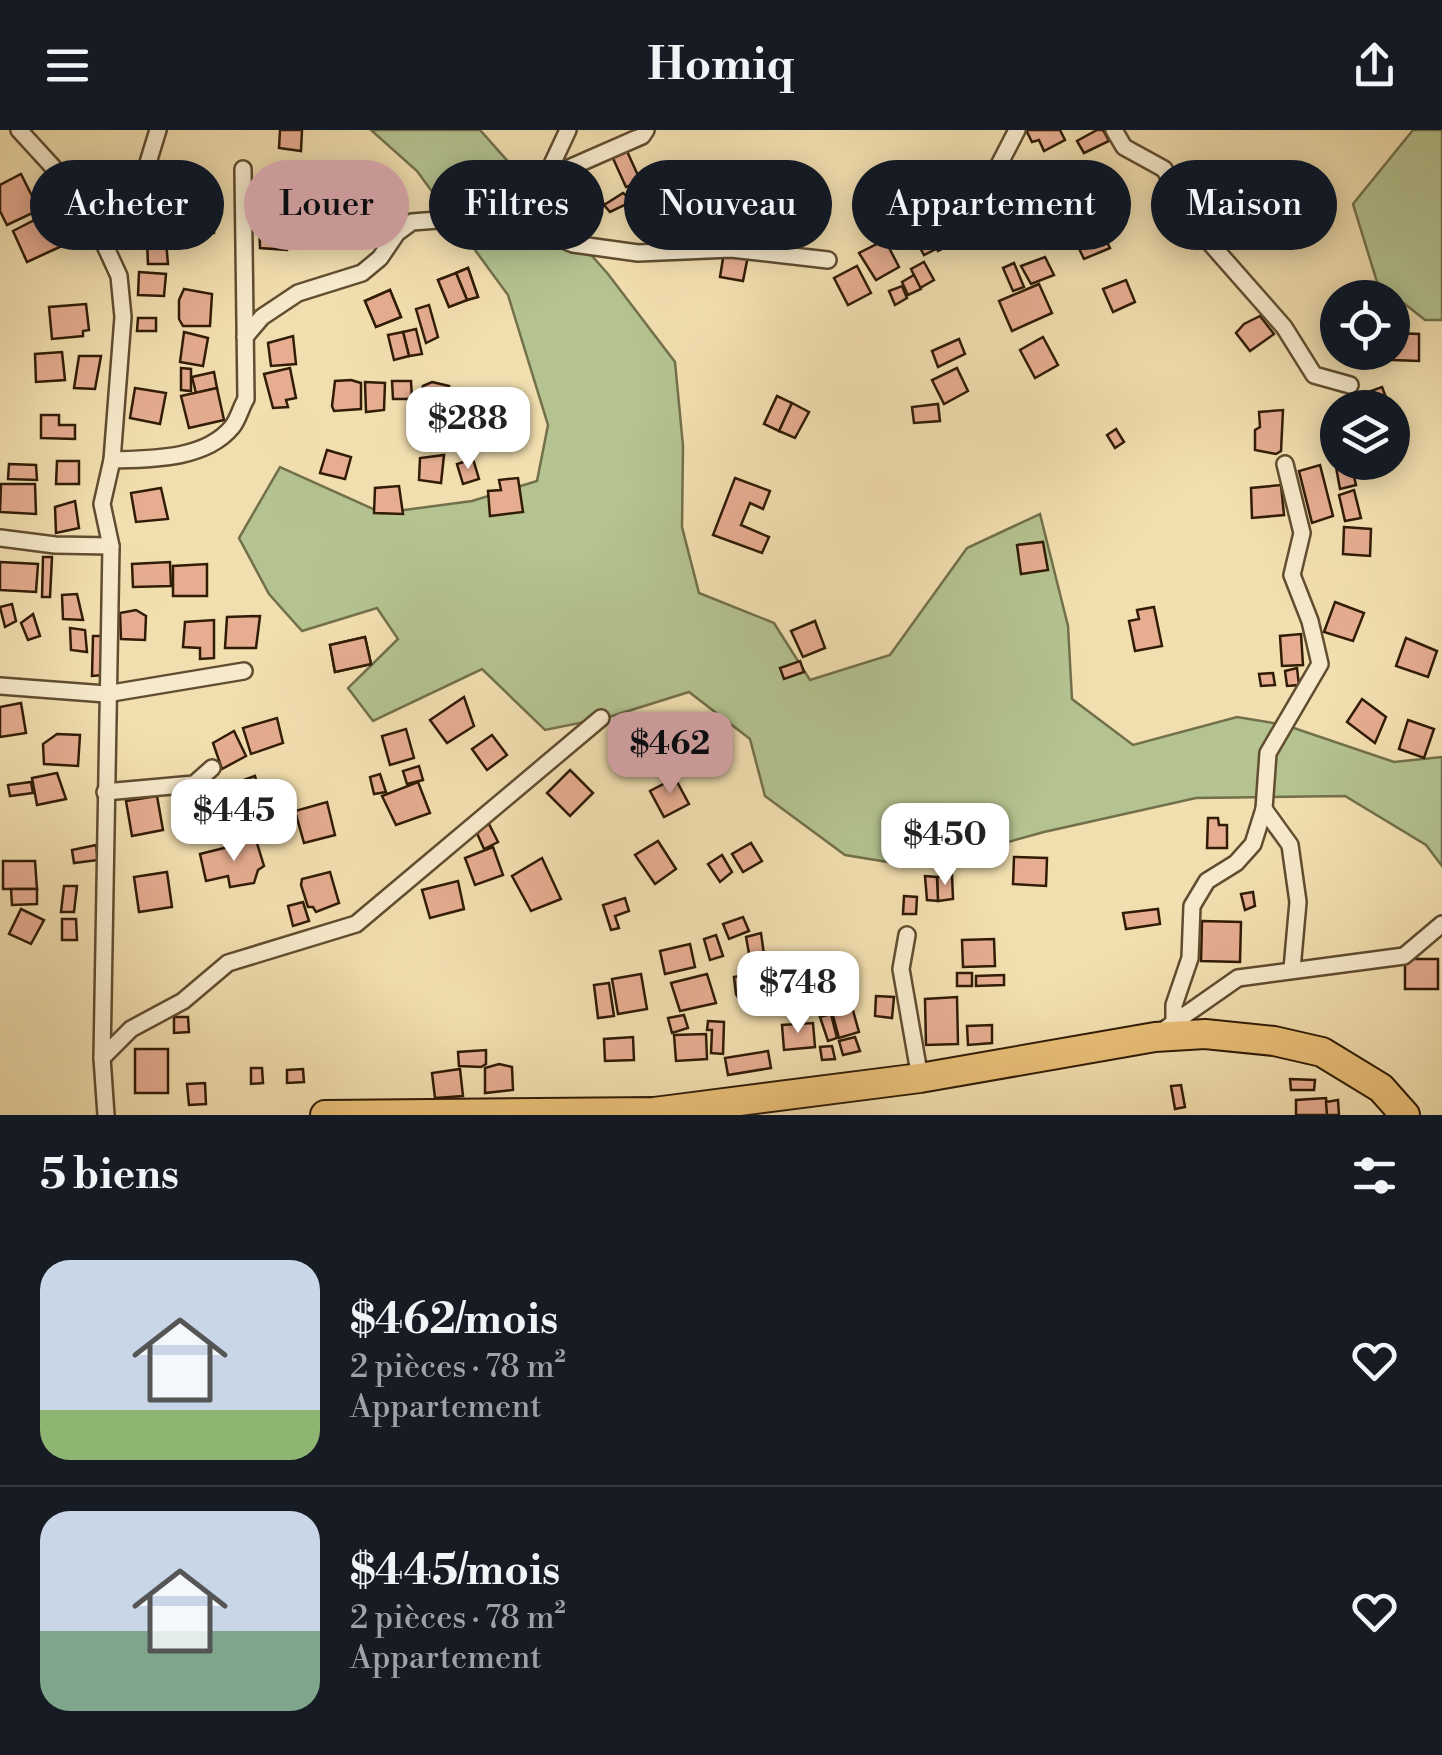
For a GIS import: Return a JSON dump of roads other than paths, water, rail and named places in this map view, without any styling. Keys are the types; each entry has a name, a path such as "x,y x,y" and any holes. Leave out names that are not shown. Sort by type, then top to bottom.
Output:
{"highway":[{"path":"326,1115 652,1114 920,1078 1164,1029 1274,1041 1322,1052 1380,1088 1405,1115"}],"street":[{"path":"19,130 46,160"},
{"path":"148,160 158,130"},
{"path":"554,160 568,130"},
{"path":"587,160 642,136 646,130"},
{"path":"1001,160 1017,130"},
{"path":"1114,130 1124,147 1164,169 1203,235 1284,327 1314,375 1350,385"},
{"path":"112,460 170,458 200,449 231,429 246,398 243,169"},
{"path":"245,337 262,317 298,293 362,273 380,258 397,233 412,222 429,220"},
{"path":"604,248 638,253 730,249 828,260"},
{"path":"106,1115 102,1058 111,546 102,504 112,460 123,317 119,276 107,250"},
{"path":"1164,1029 1190,958 1192,906 1207,881 1236,863 1253,844 1264,809 1268,753 1320,664 1310,621 1292,574 1302,533 1285,464"},
{"path":"0,538 55,545 111,546"},
{"path":"0,686 106,694 244,671"},
{"path":"102,1058 130,1028 183,1002 228,963 356,924 601,718"},
{"path":"105,792 194,784 212,768"},
{"path":"1264,809 1290,845 1298,902 1292,970"},
{"path":"1164,1029 1238,978 1404,956 1442,924"},
{"path":"907,935 900,969 920,1078"}]}
